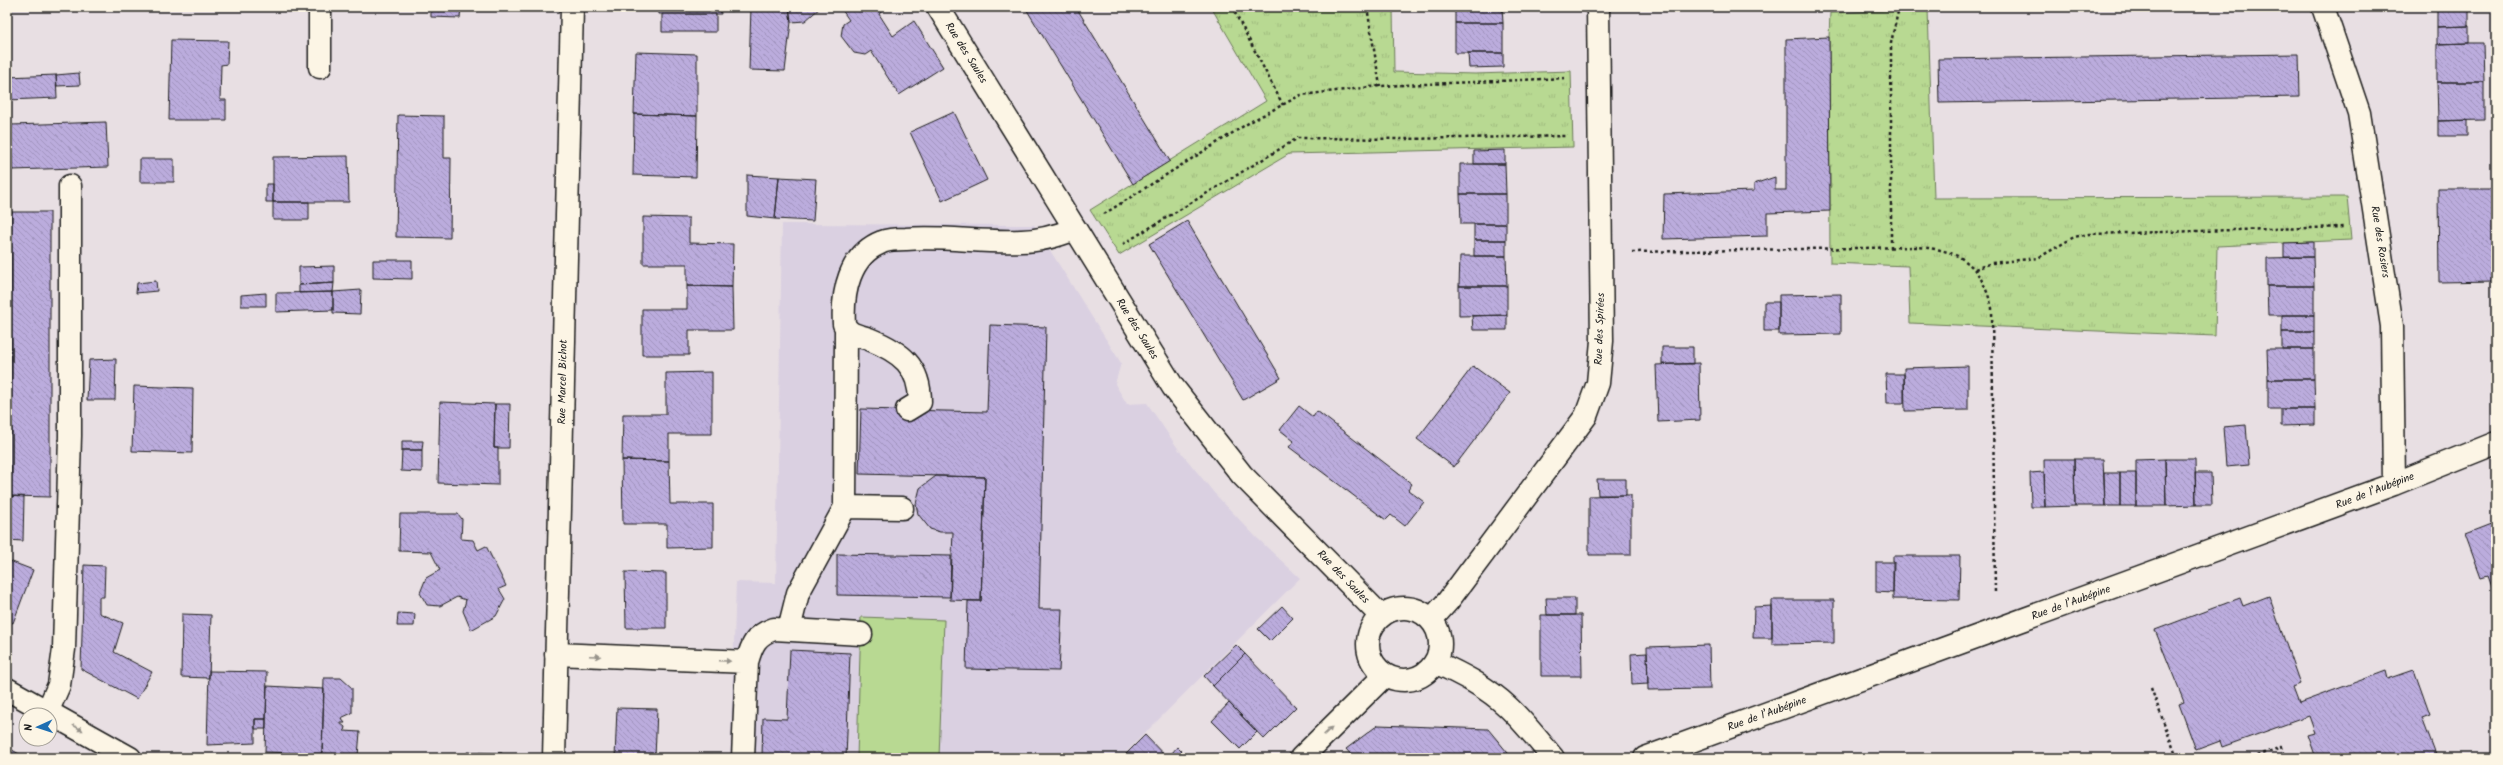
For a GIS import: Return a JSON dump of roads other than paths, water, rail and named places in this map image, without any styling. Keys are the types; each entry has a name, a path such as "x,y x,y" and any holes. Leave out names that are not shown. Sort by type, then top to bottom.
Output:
{"street":[{"path":"320,7 320,67"},
{"name":"Rue Marcel Bichot","path":"554,758 572,7"},
{"name":"Rue des Saules","path":"938,7 1173,387 1242,475 1381,616"},
{"name":"Rue des Spirées","path":"1431,620 1458,589 1586,416 1598,383 1602,341 1598,7"},
{"name":"Rue des Rosiers","path":"2323,7 2359,113 2391,318 2394,484"},
{"path":"49,707 59,685 64,649 70,436 70,186"},
{"path":"789,629 798,593 845,507 846,330 843,317 848,279 855,262 882,242 922,238 1022,242 1049,238 1075,229"},
{"path":"846,330 889,348 902,356 912,367 918,380 920,402 907,410"},
{"name":"Rue de l’Aubépine","path":"1645,758 2394,484 2496,443"},
{"path":"845,507 902,508"},
{"path":"1403,608 1421,612 1431,620 1439,640 1435,662 1423,675 1412,679 1401,680 1385,675 1376,667 1368,647 1371,630 1381,616 1391,611 1403,608"},
{"path":"743,758 747,662 752,644 761,633 774,629 789,629 861,634"},
{"path":"556,654 747,662"},
{"path":"1435,662 1456,671 1487,690 1509,708 1553,758"},
{"path":"1300,758 1385,675"},
{"path":"7,689 42,707"},
{"path":"58,716 130,758"}]}
